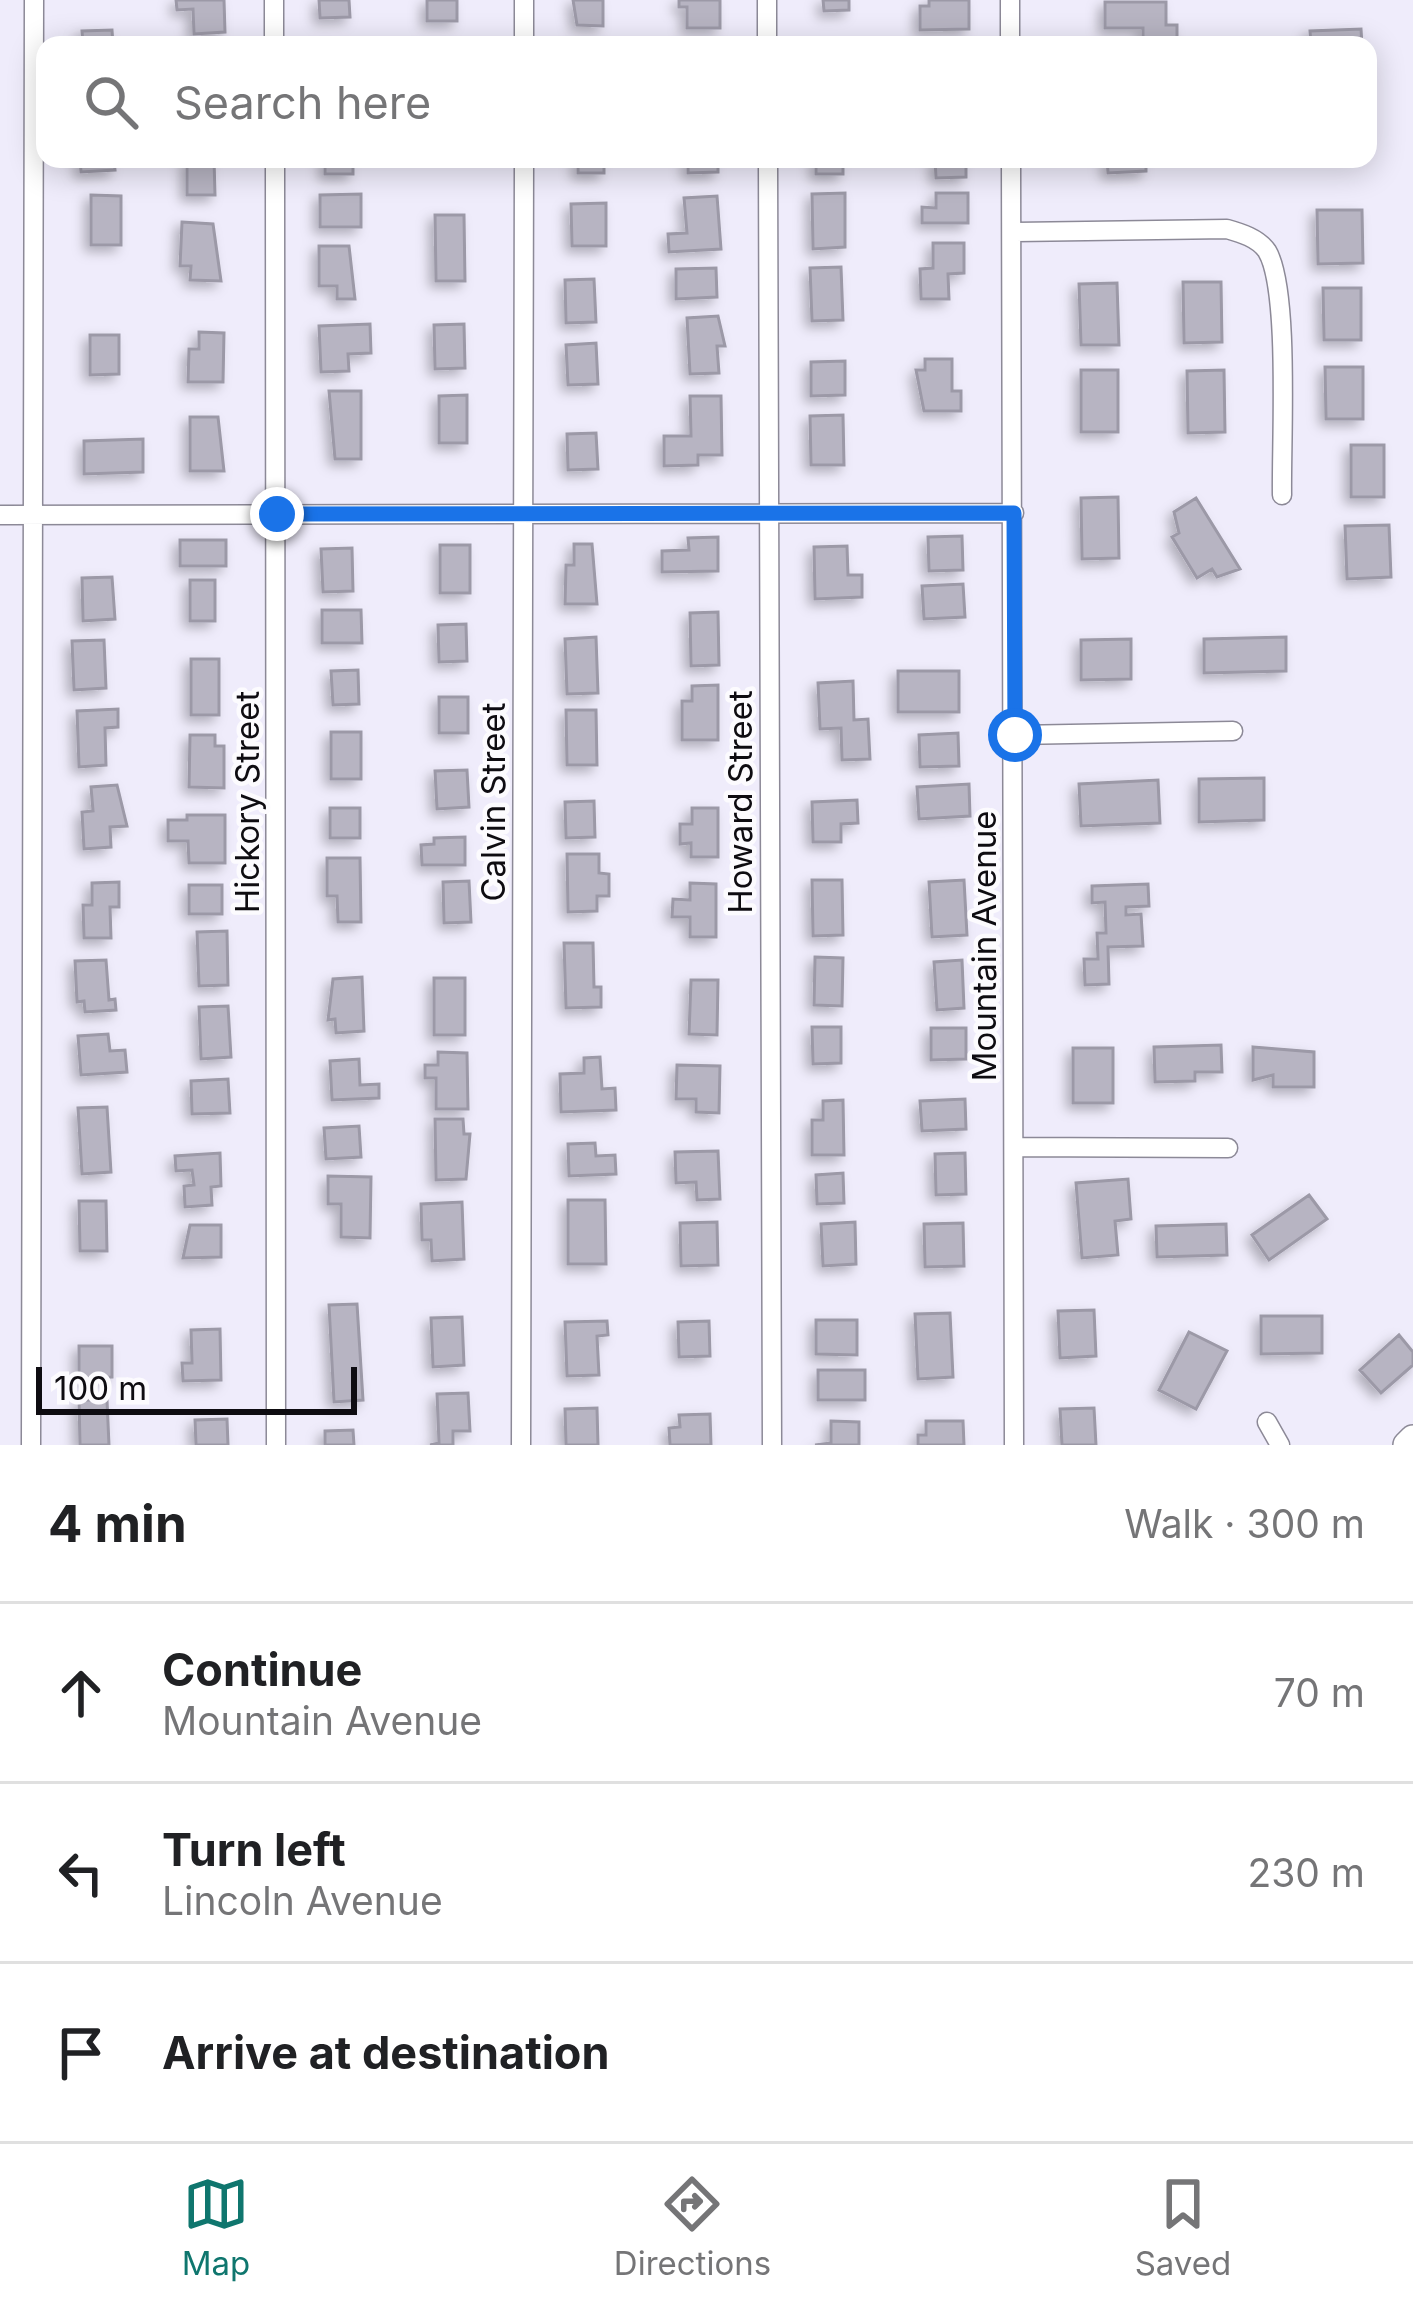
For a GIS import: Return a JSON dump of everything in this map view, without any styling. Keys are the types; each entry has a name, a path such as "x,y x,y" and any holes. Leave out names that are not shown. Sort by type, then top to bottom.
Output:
{"main road":[{"path":"1407,1445 1413,1438"}],"street":[{"path":"31,1445 34,0"},
{"path":"274,0 274,36"},
{"path":"524,0 524,36"},
{"path":"767,0 767,36"},
{"path":"1010,0 1010,36"},
{"name":"Hickory Street","path":"275,168 275,1445"},
{"name":"Calvin Street","path":"521,1445 524,168"},
{"name":"Howard Street","path":"768,168 772,1445"},
{"name":"Mountain Avenue","path":"1011,168 1014,1445"},
{"path":"1012,232 1226,229 1249,236 1266,250 1278,300 1282,495"},
{"path":"0,514 1014,513"},
{"path":"1015,735 1233,731"},
{"path":"1014,1147 1228,1148"},
{"path":"1267,1422 1280,1445"}],"building":[{"path":"176,0 224,0 225,32 194,34 193,9 177,10"},
{"path":"319,0 349,0 350,17 320,18"},
{"path":"427,0 457,0 457,21 427,21"},
{"path":"573,0 603,0 603,26 577,25"},
{"path":"679,0 720,0 720,28 687,28 687,7 679,7"},
{"path":"823,0 849,0 849,10 824,11"},
{"path":"929,0 969,0 969,29 920,30 920,6 929,6"},
{"path":"1105,2 1166,2 1166,25 1177,25 1177,36 1143,36 1143,28 1105,28"},
{"path":"1361,29 1361,36 1310,36 1310,31"},
{"path":"112,30 112,36 82,36 82,31"},
{"path":"81,168 115,170 81,172"},
{"path":"187,168 214,168 215,195 187,195"},
{"path":"325,168 353,168 353,174 325,174"},
{"path":"578,168 604,168 604,173 578,173"},
{"path":"688,168 718,168 718,172 688,173"},
{"path":"816,168 843,168 843,174 816,174"},
{"path":"935,168 966,168 966,177 936,178"},
{"path":"1108,168 1146,168 1146,171 1108,173"},
{"path":"845,193 845,247 813,249 812,194"},
{"path":"936,193 968,193 968,223 922,223 922,207 936,208"},
{"path":"361,194 361,227 320,227 320,195"},
{"path":"91,195 121,196 121,245 91,245"},
{"path":"717,196 721,249 669,252 668,234 687,233 684,198"},
{"path":"606,203 606,246 572,246 571,204"},
{"path":"1317,210 1362,210 1363,263 1318,264"},
{"path":"435,215 464,215 465,281 436,281"},
{"path":"182,222 213,224 221,281 190,280 191,266 180,266"},
{"path":"933,243 964,243 964,273 948,274 949,299 921,299 920,269 933,268"},
{"path":"319,246 349,246 355,299 337,299 337,286 319,286"},
{"path":"841,267 843,320 812,321 810,268"},
{"path":"716,268 717,297 676,299 676,269"},
{"path":"594,279 596,322 566,323 565,280"},
{"path":"1183,282 1221,282 1222,342 1184,343"},
{"path":"1117,283 1119,345 1081,345 1079,284"},
{"path":"1323,288 1361,288 1361,340 1324,340"},
{"path":"718,316 725,346 717,346 719,373 690,374 687,318"},
{"path":"370,324 371,353 348,354 349,371 321,372 319,326"},
{"path":"464,324 465,368 435,369 434,325"},
{"path":"199,332 224,333 223,382 188,382 189,349 199,349"},
{"path":"90,335 119,335 119,374 90,375"},
{"path":"596,343 598,384 568,385 566,345"},
{"path":"925,359 952,359 952,391 961,391 961,411 924,411 916,370 925,370"},
{"path":"845,361 845,395 811,396 811,362"},
{"path":"1325,367 1363,367 1363,419 1326,419"},
{"path":"1081,370 1118,370 1118,432 1081,432"},
{"path":"1224,370 1225,432 1188,433 1187,371"},
{"path":"329,391 361,391 361,459 335,459"},
{"path":"467,395 467,443 439,443 439,396"},
{"path":"690,396 721,396 722,455 698,455 698,465 664,466 664,436 691,436"},
{"path":"843,415 844,465 811,465 810,416"},
{"path":"190,417 218,417 224,471 190,471"},
{"path":"596,433 598,469 568,470 567,434"},
{"path":"143,439 143,472 84,474 84,441"},
{"path":"1351,445 1384,445 1384,497 1351,497"},
{"path":"1118,497 1119,558 1082,559 1081,498"},
{"path":"1196,498 1240,569 1217,577 1212,569 1197,578 1172,537 1179,533 1174,512"},
{"path":"1389,525 1391,577 1347,579 1345,526"},
{"path":"962,536 963,570 929,571 928,537"},
{"path":"718,537 718,571 662,572 662,551 689,550 688,538"},
{"path":"180,540 226,540 226,566 180,566"},
{"path":"574,544 592,544 597,604 565,604 566,565 574,565"},
{"path":"440,545 470,545 470,593 440,593"},
{"path":"847,546 848,575 862,575 862,597 815,599 814,547"},
{"path":"352,548 353,591 323,592 321,549"},
{"path":"112,577 115,619 83,621 82,578"},
{"path":"190,580 215,580 215,621 190,621"},
{"path":"963,584 965,617 924,619 922,586"},
{"path":"322,610 361,610 362,643 322,643"},
{"path":"718,612 719,665 691,666 690,613"},
{"path":"466,624 467,661 439,662 438,625"},
{"path":"596,637 598,693 567,694 565,639"},
{"path":"1286,637 1286,671 1204,673 1204,639"},
{"path":"1131,639 1131,679 1081,680 1081,640"},
{"path":"104,640 106,688 74,690 72,641"},
{"path":"191,659 219,659 219,715 191,715"},
{"path":"358,670 359,704 333,705 331,671"},
{"path":"898,671 959,671 959,712 898,712"},
{"path":"853,681 854,720 868,719 870,759 842,760 841,728 820,729 818,683"},
{"path":"718,685 718,740 682,740 682,701 692,701 692,686"},
{"path":"439,697 468,697 468,733 439,733"},
{"path":"118,709 118,727 105,728 106,765 79,767 77,711"},
{"path":"566,710 596,710 597,765 567,765"},
{"path":"331,732 361,732 361,779 331,779"},
{"path":"958,733 959,766 920,767 919,735"},
{"path":"190,735 215,735 215,746 224,746 224,788 189,787"},
{"path":"467,770 469,807 437,809 435,771"},
{"path":"1264,778 1264,820 1199,822 1199,779"},
{"path":"1158,780 1160,823 1081,826 1079,784"},
{"path":"969,784 970,816 919,819 917,787"},
{"path":"117,785 127,826 110,827 111,847 84,849 82,812 93,811 91,787"},
{"path":"857,800 858,823 841,824 841,842 813,842 812,802"},
{"path":"594,801 595,837 566,838 565,802"},
{"path":"330,808 360,808 360,838 330,838"},
{"path":"692,808 718,808 718,857 691,857 691,843 680,844 680,824 692,824"},
{"path":"187,815 225,815 225,863 189,863 188,841 168,841 168,820 187,820"},
{"path":"465,837 465,865 422,865 421,845 434,844 434,838"},
{"path":"567,854 599,854 599,873 609,874 609,896 597,896 597,911 568,912"},
{"path":"327,858 360,858 361,922 338,922 337,896 327,896"},
{"path":"812,880 842,880 843,935 813,936"},
{"path":"964,880 967,935 932,937 929,882"},
{"path":"469,881 471,922 444,923 443,882"},
{"path":"119,882 119,907 110,907 111,938 84,938 83,905 92,905 92,883"},
{"path":"690,883 716,884 716,937 690,937 690,917 672,917 673,899 690,900"},
{"path":"1148,884 1149,906 1126,907 1126,915 1141,914 1143,946 1108,947 1109,984 1085,985 1084,959 1098,959 1097,933 1106,933 1105,902 1092,903 1092,886"},
{"path":"189,885 222,885 222,914 189,914"},
{"path":"227,931 228,985 199,986 197,932"},
{"path":"564,943 593,943 594,987 601,987 601,1007 566,1008"},
{"path":"815,957 843,958 842,1006 814,1005"},
{"path":"106,960 109,1000 115,999 116,1010 85,1012 84,1001 77,1002 75,961"},
{"path":"962,960 964,1008 937,1010 934,962"},
{"path":"362,977 364,1031 336,1033 335,1019 328,1020 333,979"},
{"path":"434,978 465,978 465,1035 434,1035"},
{"path":"691,980 718,980 717,1035 689,1034"},
{"path":"228,1006 231,1057 201,1059 199,1007"},
{"path":"812,1027 841,1027 841,1063 813,1064"},
{"path":"931,1028 966,1028 966,1059 931,1060"},
{"path":"108,1034 110,1051 125,1050 127,1072 81,1075 78,1036"},
{"path":"1221,1045 1222,1072 1195,1072 1195,1081 1155,1082 1154,1047"},
{"path":"1253,1047 1314,1052 1314,1087 1273,1087 1273,1075 1253,1080"},
{"path":"1073,1048 1113,1048 1113,1103 1073,1103"},
{"path":"438,1052 467,1053 468,1109 436,1109 436,1078 425,1078 425,1065 438,1065"},
{"path":"600,1057 602,1089 615,1088 616,1110 561,1112 560,1074 584,1073 584,1058"},
{"path":"359,1059 360,1085 379,1084 379,1098 332,1100 330,1061"},
{"path":"677,1065 720,1066 719,1113 696,1112 696,1099 676,1099"},
{"path":"228,1079 230,1113 192,1114 191,1081"},
{"path":"965,1099 966,1129 922,1131 920,1101"},
{"path":"843,1100 844,1155 812,1155 812,1120 823,1120 823,1101"},
{"path":"107,1107 111,1172 82,1174 78,1108"},
{"path":"435,1119 463,1119 464,1134 470,1134 466,1179 436,1180"},
{"path":"359,1126 361,1157 326,1159 324,1128"},
{"path":"595,1143 596,1156 615,1155 616,1174 569,1176 568,1144"},
{"path":"718,1151 720,1199 697,1200 696,1182 676,1183 675,1152"},
{"path":"220,1153 221,1186 211,1187 212,1205 185,1207 184,1186 194,1185 192,1170 176,1171 175,1156"},
{"path":"965,1153 966,1194 936,1195 935,1154"},
{"path":"843,1173 844,1203 817,1204 816,1175"},
{"path":"328,1176 371,1177 370,1238 341,1237 341,1204 328,1204"},
{"path":"1128,1179 1131,1219 1115,1221 1118,1255 1082,1258 1076,1183"},
{"path":"1309,1195 1327,1219 1269,1260 1252,1235"},
{"path":"568,1200 605,1200 606,1264 568,1264"},
{"path":"79,1201 106,1201 107,1251 80,1251"},
{"path":"462,1202 464,1259 432,1261 431,1240 422,1240 421,1204"},
{"path":"717,1222 718,1265 681,1266 680,1223"},
{"path":"855,1222 856,1264 823,1266 821,1224"},
{"path":"963,1223 964,1266 925,1267 924,1224"},
{"path":"1226,1224 1227,1255 1157,1257 1156,1226"},
{"path":"190,1225 221,1225 221,1257 183,1258"},
{"path":"357,1304 363,1400 334,1402 329,1305"},
{"path":"1094,1310 1096,1356 1060,1358 1058,1311"},
{"path":"950,1313 953,1377 918,1379 915,1314"},
{"path":"1261,1316 1322,1316 1322,1353 1261,1354"},
{"path":"462,1317 464,1365 433,1367 431,1318"},
{"path":"816,1320 857,1320 857,1355 816,1354"},
{"path":"607,1321 608,1335 597,1336 599,1375 567,1376 565,1322"},
{"path":"709,1321 710,1356 679,1357 678,1322"},
{"path":"220,1329 221,1380 183,1381 182,1363 192,1363 191,1330"},
{"path":"1189,1332 1227,1351 1196,1409 1159,1390"},
{"path":"1399,1335 1413,1352 1413,1365 1381,1393 1360,1370"},
{"path":"79,1346 112,1346 112,1377 79,1378"},
{"path":"818,1370 865,1370 865,1400 818,1400"},
{"path":"468,1393 470,1431 453,1431 453,1445 430,1445 439,1443 437,1394"},
{"path":"79,1400 107,1400 109,1445 80,1445"},
{"path":"597,1408 598,1445 566,1445 565,1409"},
{"path":"1094,1408 1096,1445 1062,1445 1060,1409"},
{"path":"710,1414 711,1445 670,1445 669,1428 680,1427 679,1415"},
{"path":"227,1419 228,1445 196,1445 195,1420"},
{"path":"831,1421 859,1422 859,1445 815,1445 831,1443"},
{"path":"926,1421 963,1421 964,1445 918,1445 918,1435 926,1435"},
{"path":"353,1430 354,1445 325,1445 325,1431"}],"route":[{"path":"277,514 1014,513 1015,735"}]}
